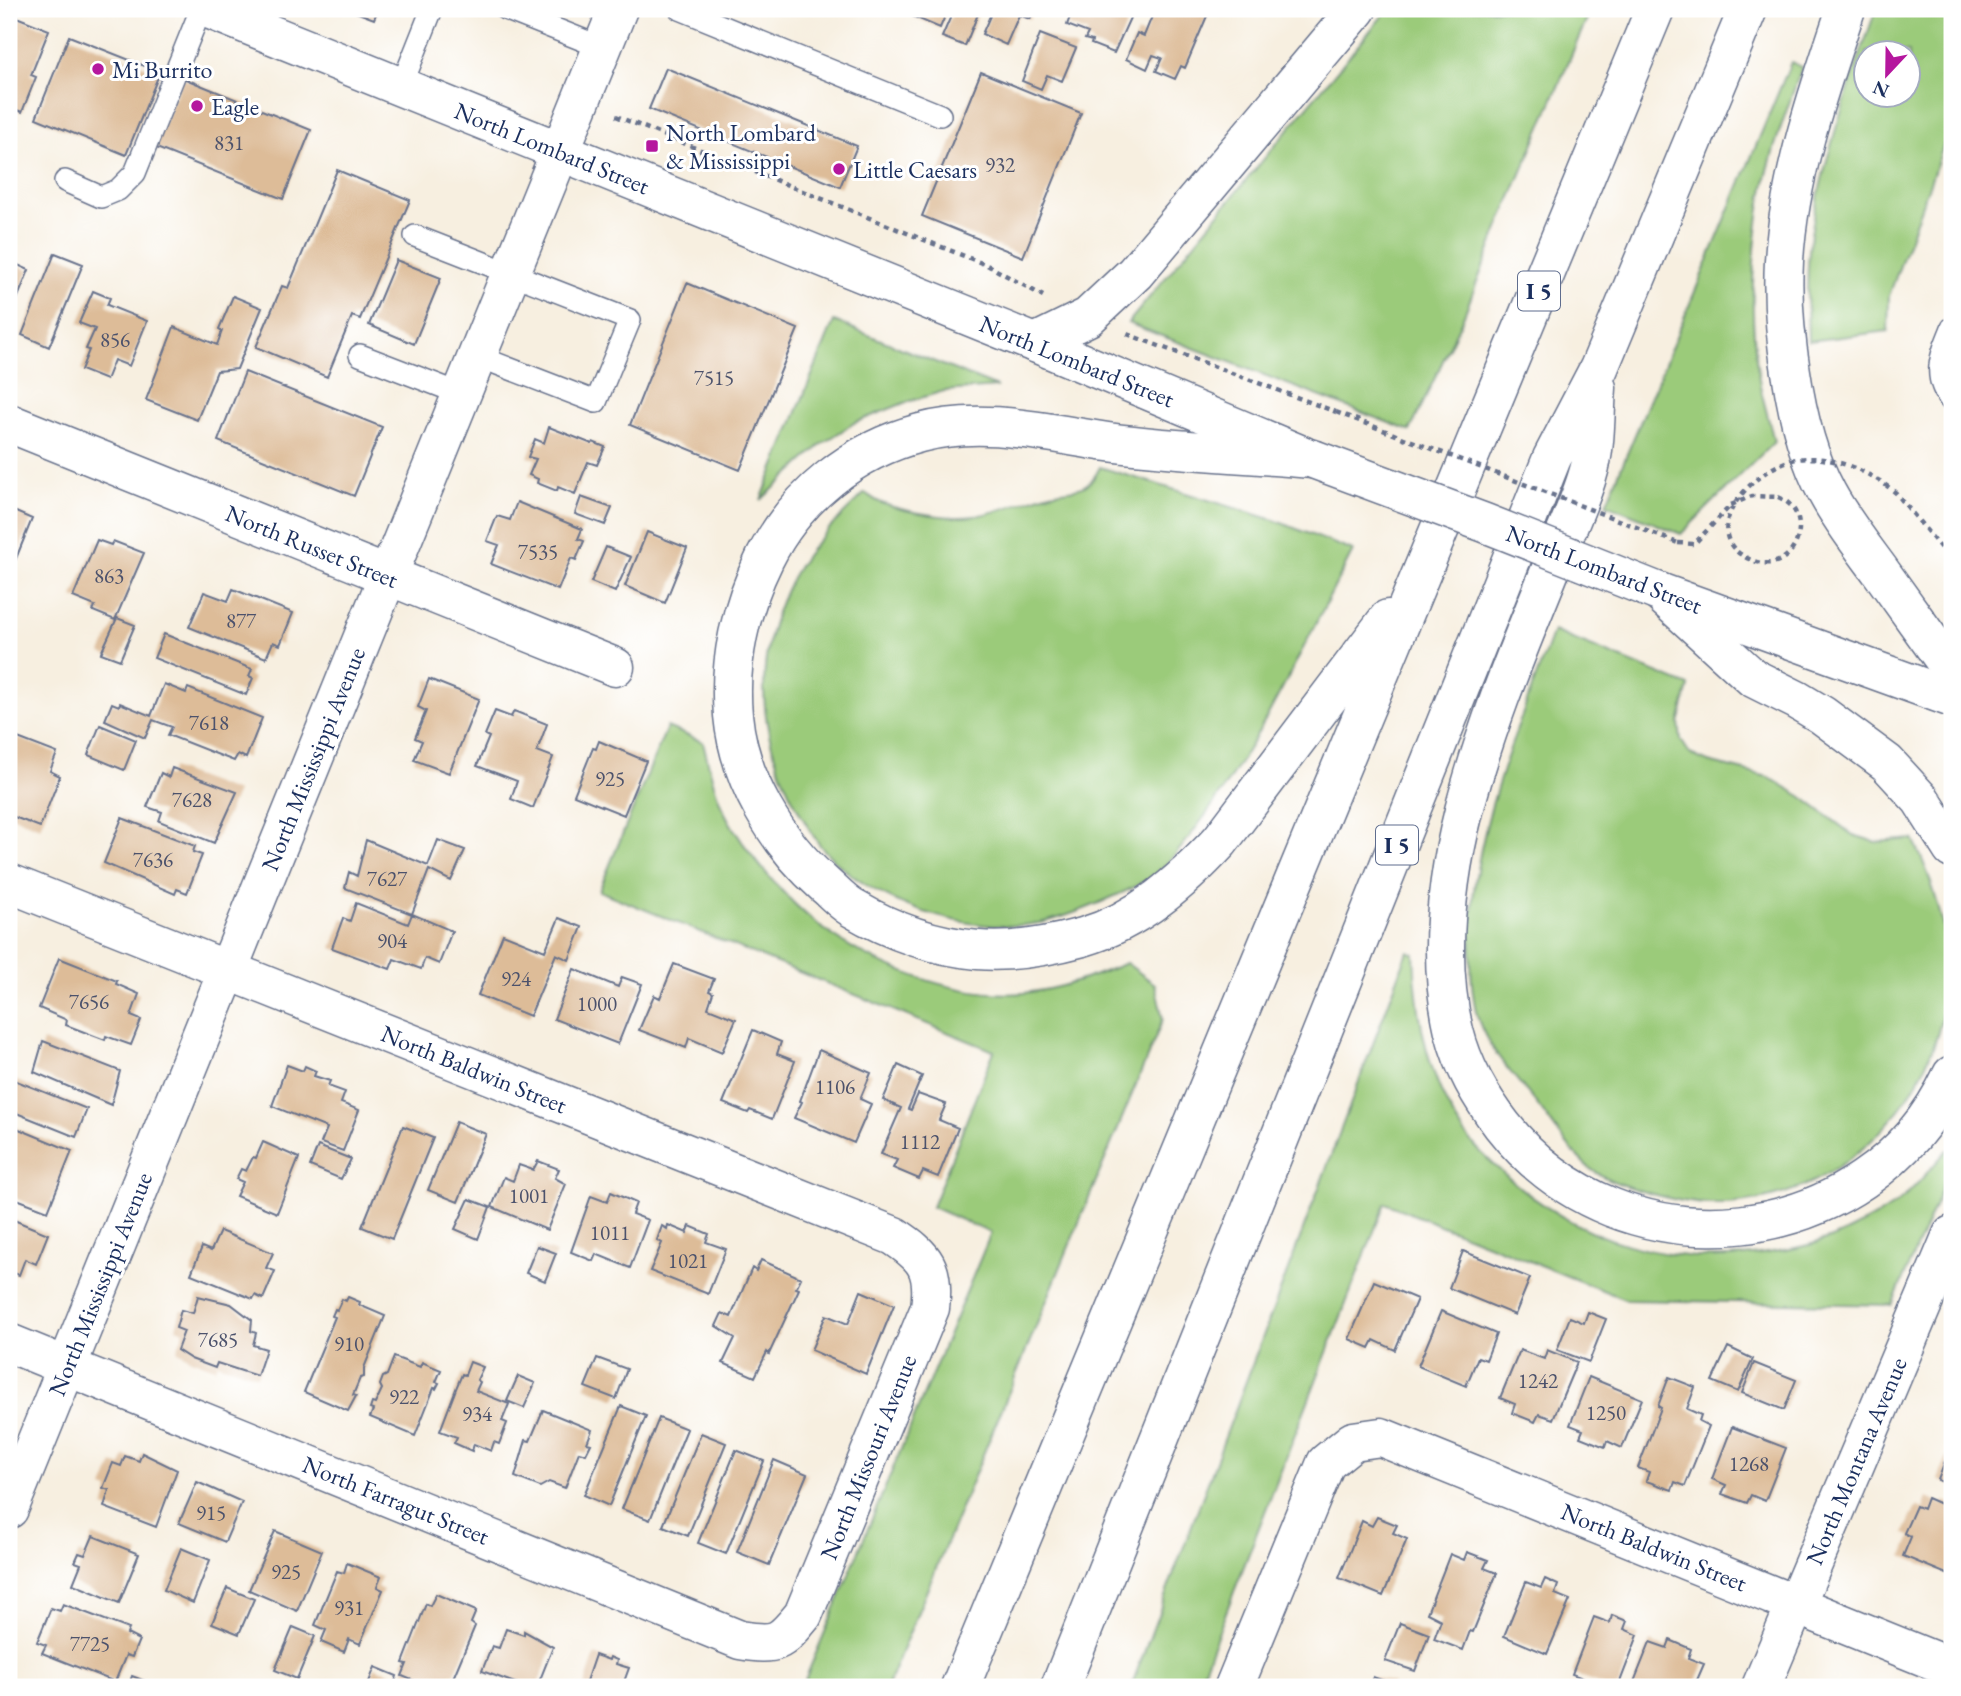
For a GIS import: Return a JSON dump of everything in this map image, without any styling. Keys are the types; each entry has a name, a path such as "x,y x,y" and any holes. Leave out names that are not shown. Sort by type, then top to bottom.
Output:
{"main road":[{"name":"North Lombard Street","path":"208,9 1035,343 1313,459 1659,592 1952,698"},
{"name":"North Mississippi Avenue","path":"9,1509 618,9"},
{"path":"1035,343 1088,317 1135,272 1357,9"},
{"name":"I 5","path":"960,1687 1655,9"},
{"name":"I 5","path":"1060,1687 1552,458 1600,368 1748,9"},
{"path":"1846,9 1825,71 1789,215 1783,293 1794,395 1806,442 1827,492 1850,530 1952,671"},
{"path":"1600,368 1589,471 1486,738 1448,886 1444,943 1448,988 1454,1031 1468,1074 1487,1105 1515,1141 1545,1169 1585,1196 1619,1212 1653,1221 1704,1227 1753,1224 1794,1214 1839,1196 1880,1168 1908,1142 1931,1113 1952,1074"},
{"name":"North Russet Street","path":"9,423 615,667"},
{"path":"1313,459 1110,442 1043,430 972,425 922,432 879,446 833,475 799,507 773,543 756,577 741,618 733,662 733,716 745,768 773,826 805,867 849,906 888,927 934,943 981,951 1034,948 1086,936 1158,900 1189,875 1220,841 1423,573"},
{"path":"1659,592 1753,678 1822,715 1887,763 1922,800 1952,849"},
{"name":"North Baldwin Street","path":"9,883 894,1236 916,1251 929,1269"},
{"name":"North Montana Avenue","path":"1761,1687 1952,1235"},
{"name":"North Missouri Avenue","path":"785,1637 803,1615 930,1308 933,1286 929,1269"},
{"name":"North Farragut Street","path":"9,1343 740,1640 765,1644 785,1637"},
{"name":"North Baldwin Street","path":"1234,1687 1326,1463 1353,1441 1381,1437 1952,1668"}],"lane":[{"path":"65,181 101,197 118,190 135,173 201,9"},
{"path":"401,87 432,9"},
{"path":"505,9 603,48"},
{"path":"680,9 940,115"},
{"path":"415,236 630,320 596,402 477,356"},
{"path":"1952,328 1938,367 1939,380 1952,402"},
{"path":"360,355 461,394"}],"path":[{"name":"North Lombard Street","path":"580,102 989,266 1047,299"},
{"name":"North Lombard Street","path":"1124,332 1678,543 1693,544 1731,505 1752,496 1778,497 1794,509 1799,529 1792,551 1784,559 1772,564 1751,560 1739,554 1729,539 1728,519 1732,508 1744,491 1782,463 1807,459 1836,463 1876,478 1896,493 1952,561"}],"green space":[{"path":"1388,9 1591,9 1462,320 1410,431 1128,323"},
{"path":"1876,9 1952,9 1952,122 1889,296 1888,331 1808,341 1808,260 1811,234 1823,177 1853,78 1853,108 1923,108 1923,38 1866,38"},
{"path":"1791,62 1802,67 1766,177 1753,278 1757,364 1774,442 1681,534 1606,504"},
{"path":"834,321 997,387 944,391 854,423 822,444 761,500"},
{"path":"1100,467 1274,520 1353,551 1248,750 1189,837 1155,874 1128,890 1070,914 1039,923 1011,926 952,920 894,900 844,869 820,846 799,811 775,757 768,730 765,674 775,618 786,590 801,562 831,526 865,493 881,503 916,512 954,517 975,516 1047,494 1084,486"},
{"path":"1553,631 1689,686 1679,723 1681,740 1690,754 1708,762 1768,777 1801,796 1853,835 1876,842 1913,839 1936,897 1945,937 1945,999 1934,1045 1914,1087 1886,1125 1853,1156 1814,1181 1770,1197 1725,1204 1667,1198 1604,1177 1572,1151 1500,1058 1482,1029 1475,1003 1471,964 1476,873 1496,790"},
{"path":"667,727 703,742 725,813 743,843 767,874 794,904 821,927 865,955 917,977 972,991 1024,993 1051,989 1126,963 1155,984 1163,1019 887,1687 802,1687 991,1233 932,1207 994,1051 599,891"},
{"path":"1408,951 1414,954 1420,1017 1429,1059 1444,1098 1459,1125 1489,1161 1532,1197 1595,1233 1663,1253 1699,1257 1736,1257 1794,1248 1835,1237 1886,1210 1910,1192 1947,1150 1952,1153 1952,1165 1892,1305 1627,1300 1385,1203 1197,1687 1131,1687"}],"building":[{"path":"348,9 378,9 374,19"},
{"path":"915,9 948,9 940,28 912,16"},
{"path":"954,9 966,9 978,14 965,46 942,37"},
{"path":"993,9 1035,9 1030,19 1019,15 1006,45 982,34"},
{"path":"1073,9 1134,9 1114,53 1091,44 1092,41 1085,39 1088,33 1067,25"},
{"path":"1155,9 1190,9 1207,16 1185,68 1181,66 1175,79 1156,71 1162,58 1153,55 1147,69 1126,59 1137,33 1144,36"},
{"path":"9,14 49,30 31,75 36,77 22,112 9,107"},
{"path":"1040,34 1076,48 1062,81 1047,75 1041,89 1022,81"},
{"path":"69,36 160,72 126,155 36,118"},
{"path":"666,68 857,146 840,187 649,109"},
{"path":"981,72 1081,113 1023,257 922,216"},
{"path":"183,78 311,130 283,199 154,147"},
{"path":"337,170 410,200 360,319 352,316 327,377 256,347 282,286 288,288"},
{"path":"55,253 83,264 49,347 22,335"},
{"path":"396,260 441,278 414,344 369,325"},
{"path":"9,261 29,270 9,319"},
{"path":"687,283 798,329 740,470 630,425"},
{"path":"93,291 110,298 107,305 147,321 129,366 114,360 106,380 81,370 95,329 79,323"},
{"path":"233,296 262,308 237,369 217,371 197,420 146,400 174,327 217,345 222,331 219,329"},
{"path":"245,372 382,427 354,496 218,441"},
{"path":"549,427 605,447 597,465 588,462 575,494 558,487 557,491 537,483 538,479 529,475 536,459 528,457 535,439 544,443"},
{"path":"581,497 612,508 605,525 575,514"},
{"path":"517,502 582,529 578,539 584,541 576,560 571,558 558,590 491,564 499,545 487,541 497,516 510,520"},
{"path":"9,509 32,519 15,561 9,559"},
{"path":"647,532 687,548 665,603 625,586"},
{"path":"97,540 111,545 113,541 144,553 115,620 93,611 95,606 73,597"},
{"path":"606,547 631,557 615,592 591,582"},
{"path":"233,589 293,613 280,645 273,642 266,658 189,627 204,592 228,601"},
{"path":"117,618 135,625 120,660 101,653"},
{"path":"164,634 252,669 249,676 253,678 246,695 154,658"},
{"path":"429,679 479,699 449,773 414,760 422,741 415,738 426,711 418,707"},
{"path":"164,684 186,693 188,688 262,718 246,758 238,754 234,761 168,735 172,727 153,720 145,738 105,720 112,703 119,706 120,703 151,716"},
{"path":"495,711 511,717 514,711 547,724 537,751 553,757 533,808 511,799 517,781 477,766 489,737 485,735"},
{"path":"100,725 136,740 124,770 88,755"},
{"path":"10,735 57,753 50,771 60,776 40,827 9,815"},
{"path":"599,741 646,761 624,815 574,795 593,748 596,749"},
{"path":"172,768 237,792 214,843 159,821 162,812 147,807 161,773 169,777"},
{"path":"122,818 195,846 193,852 202,855 187,893 177,889 175,894 104,863"},
{"path":"366,840 428,866 438,840 465,850 451,881 429,870 412,914 345,888 349,872 357,876"},
{"path":"356,903 408,924 412,914 452,931 439,964 425,958 421,969 394,959 390,969 332,948 343,918 350,921"},
{"path":"559,918 582,927 569,960 556,954 530,1016 478,995 503,934 545,951"},
{"path":"59,958 117,981 116,984 139,994 131,1016 141,1020 131,1045 106,1036 105,1040 66,1025 67,1020 39,1008"},
{"path":"674,964 714,979 709,991 713,993 708,1008 736,1019 722,1052 689,1038 686,1048 639,1030 654,995 660,998"},
{"path":"574,969 618,987 622,977 642,984 618,1044 554,1019"},
{"path":"753,1030 781,1042 777,1054 795,1061 772,1119 723,1103"},
{"path":"43,1041 120,1071 111,1105 34,1072"},
{"path":"819,1050 871,1073 860,1099 871,1104 854,1143 794,1118"},
{"path":"287,1065 303,1071 305,1066 316,1071 314,1076 330,1081 328,1086 345,1092 341,1103 359,1110 343,1151 321,1143 327,1128 272,1106"},
{"path":"898,1065 922,1076 908,1109 911,1110 918,1094 946,1104 939,1120 958,1128 938,1177 923,1171 919,1179 893,1168 897,1160 881,1154 901,1108 883,1100"},
{"path":"9,1078 87,1109 76,1137 9,1110"},
{"path":"456,1122 486,1134 458,1202 428,1190"},
{"path":"403,1126 433,1138 392,1239 362,1227"},
{"path":"14,1127 72,1151 48,1211 9,1196 9,1153 12,1145 9,1144 9,1139"},
{"path":"263,1142 299,1158 277,1213 236,1196 243,1182 236,1179 241,1169 246,1171"},
{"path":"318,1146 351,1159 341,1179 310,1166"},
{"path":"538,1161 559,1169 555,1178 566,1184 547,1230 492,1207 504,1177 513,1181 519,1165 533,1170"},
{"path":"611,1192 636,1203 632,1214 648,1220 630,1268 596,1254 593,1261 571,1252 591,1196 607,1202"},
{"path":"469,1199 490,1207 478,1239 455,1229"},
{"path":"9,1218 48,1234 36,1264 25,1259 19,1275 9,1271"},
{"path":"668,1225 687,1233 690,1226 709,1234 706,1242 726,1249 708,1294 650,1271 662,1243 657,1240 662,1226 667,1229"},
{"path":"220,1231 273,1253 266,1268 275,1271 263,1299 255,1295 253,1299 191,1274 202,1247 211,1251"},
{"path":"537,1246 556,1253 545,1281 526,1273"},
{"path":"1463,1251 1530,1278 1515,1315 1449,1288"},
{"path":"761,1260 801,1278 796,1288 799,1289 769,1354 767,1352 755,1377 723,1363 735,1338 716,1326 722,1313 731,1317 752,1268 756,1271"},
{"path":"1374,1281 1417,1299 1395,1350 1374,1340 1370,1348 1349,1339"},
{"path":"861,1291 894,1305 866,1374 811,1350 826,1315 848,1324"},
{"path":"198,1296 231,1304 252,1320 251,1331 256,1333 253,1345 266,1349 257,1376 217,1363 215,1368 191,1359 177,1350 184,1331 176,1328 181,1310 193,1313"},
{"path":"348,1297 385,1316 364,1368 364,1377 360,1378 353,1395 356,1396 348,1411 304,1392 335,1317 332,1316 335,1309 337,1310 342,1299 346,1301"},
{"path":"1441,1311 1496,1334 1486,1360 1478,1357 1466,1386 1418,1366"},
{"path":"1588,1312 1606,1319 1589,1362 1557,1350 1570,1317 1584,1323"},
{"path":"1728,1347 1753,1359 1738,1392 1712,1381"},
{"path":"1520,1350 1544,1359 1547,1350 1577,1362 1553,1419 1539,1414 1535,1422 1512,1413 1515,1404 1500,1398"},
{"path":"394,1357 420,1367 422,1362 441,1370 436,1382 439,1383 436,1389 434,1388 415,1436 370,1417 372,1403 375,1404 382,1389 380,1385 383,1377 387,1375"},
{"path":"597,1358 627,1369 616,1399 585,1387"},
{"path":"470,1362 483,1367 477,1380 480,1382 476,1391 509,1404 502,1421 507,1423 499,1444 494,1442 491,1451 474,1444 472,1451 454,1443 457,1437 440,1431 462,1374 465,1375"},
{"path":"1754,1363 1796,1380 1784,1410 1742,1393"},
{"path":"518,1376 535,1383 524,1408 507,1401"},
{"path":"1589,1377 1642,1399 1622,1448 1607,1441 1605,1447 1580,1437 1583,1430 1570,1425"},
{"path":"1669,1377 1695,1387 1687,1409 1701,1415 1699,1421 1709,1426 1685,1486 1675,1482 1672,1490 1646,1481 1649,1472 1638,1468 1661,1408 1658,1406"},
{"path":"621,1406 646,1416 609,1506 584,1495"},
{"path":"543,1410 592,1430 587,1443 591,1444 586,1454 579,1452 565,1488 549,1482 540,1487 515,1477 526,1440 530,1441"},
{"path":"659,1418 687,1429 650,1520 622,1509"},
{"path":"1732,1427 1786,1448 1765,1501 1751,1495 1747,1503 1722,1494 1726,1485 1712,1479"},
{"path":"701,1433 726,1443 688,1536 663,1526"},
{"path":"1952,1444 1952,1486 1938,1480"},
{"path":"736,1450 764,1461 726,1554 698,1543"},
{"path":"142,1453 177,1470 156,1527 104,1507 109,1490 103,1488 113,1463 121,1466 125,1456 139,1461"},
{"path":"774,1460 807,1474 769,1565 737,1552"},
{"path":"197,1482 242,1502 225,1542 179,1523"},
{"path":"1927,1498 1943,1505 1944,1501 1952,1504 1952,1567 1949,1575 1903,1556 1911,1537 1904,1533 1916,1506 1923,1509"},
{"path":"1377,1517 1397,1525 1393,1533 1407,1539 1383,1596 1339,1578 1362,1521 1372,1526"},
{"path":"275,1531 322,1551 297,1611 249,1590"},
{"path":"93,1536 139,1554 119,1603 73,1584 81,1564 75,1562 79,1553 85,1555"},
{"path":"181,1548 210,1560 193,1603 164,1590"},
{"path":"1467,1552 1488,1560 1484,1568 1497,1573 1463,1650 1434,1639 1441,1620 1427,1613 1450,1554 1464,1560"},
{"path":"347,1563 381,1577 377,1587 383,1590 360,1644 349,1639 344,1652 321,1642 326,1630 315,1625 337,1571 344,1573"},
{"path":"1545,1579 1558,1585 1555,1594 1570,1600 1547,1654 1504,1636 1526,1582 1541,1588"},
{"path":"227,1588 254,1599 239,1634 212,1623"},
{"path":"436,1594 476,1611 471,1623 475,1626 451,1683 448,1681 445,1687 429,1687 402,1676 407,1664 403,1663 426,1604 430,1606"},
{"path":"63,1604 129,1629 127,1634 139,1640 132,1657 126,1655 115,1682 42,1653 46,1645 37,1642 51,1608 60,1611"},
{"path":"1612,1615 1627,1621 1624,1629 1638,1635 1618,1687 1606,1687 1572,1674 1594,1617 1610,1623"},
{"path":"1400,1623 1429,1634 1415,1671 1385,1661"},
{"path":"293,1627 315,1636 297,1679 275,1670"},
{"path":"506,1629 524,1635 524,1631 553,1647 537,1687 526,1687 482,1671 492,1646 499,1648"},
{"path":"1670,1640 1691,1649 1688,1658 1704,1664 1694,1687 1632,1687 1650,1642 1667,1648"},
{"path":"595,1655 609,1660 610,1657 617,1660 616,1664 629,1668 622,1687 584,1687"},
{"path":"375,1667 397,1676 393,1687 367,1687"},
{"path":"132,1676 160,1687 128,1687"},
{"path":"1373,1677 1393,1684 1391,1687 1369,1687"}],"place":[{"name":"Mi Burrito","path":"98,69"},
{"name":"Eagle","path":"197,106"},
{"name":"North Lombard & Mississippi","path":"652,146"},
{"name":"Little Caesars","path":"839,169"}]}
